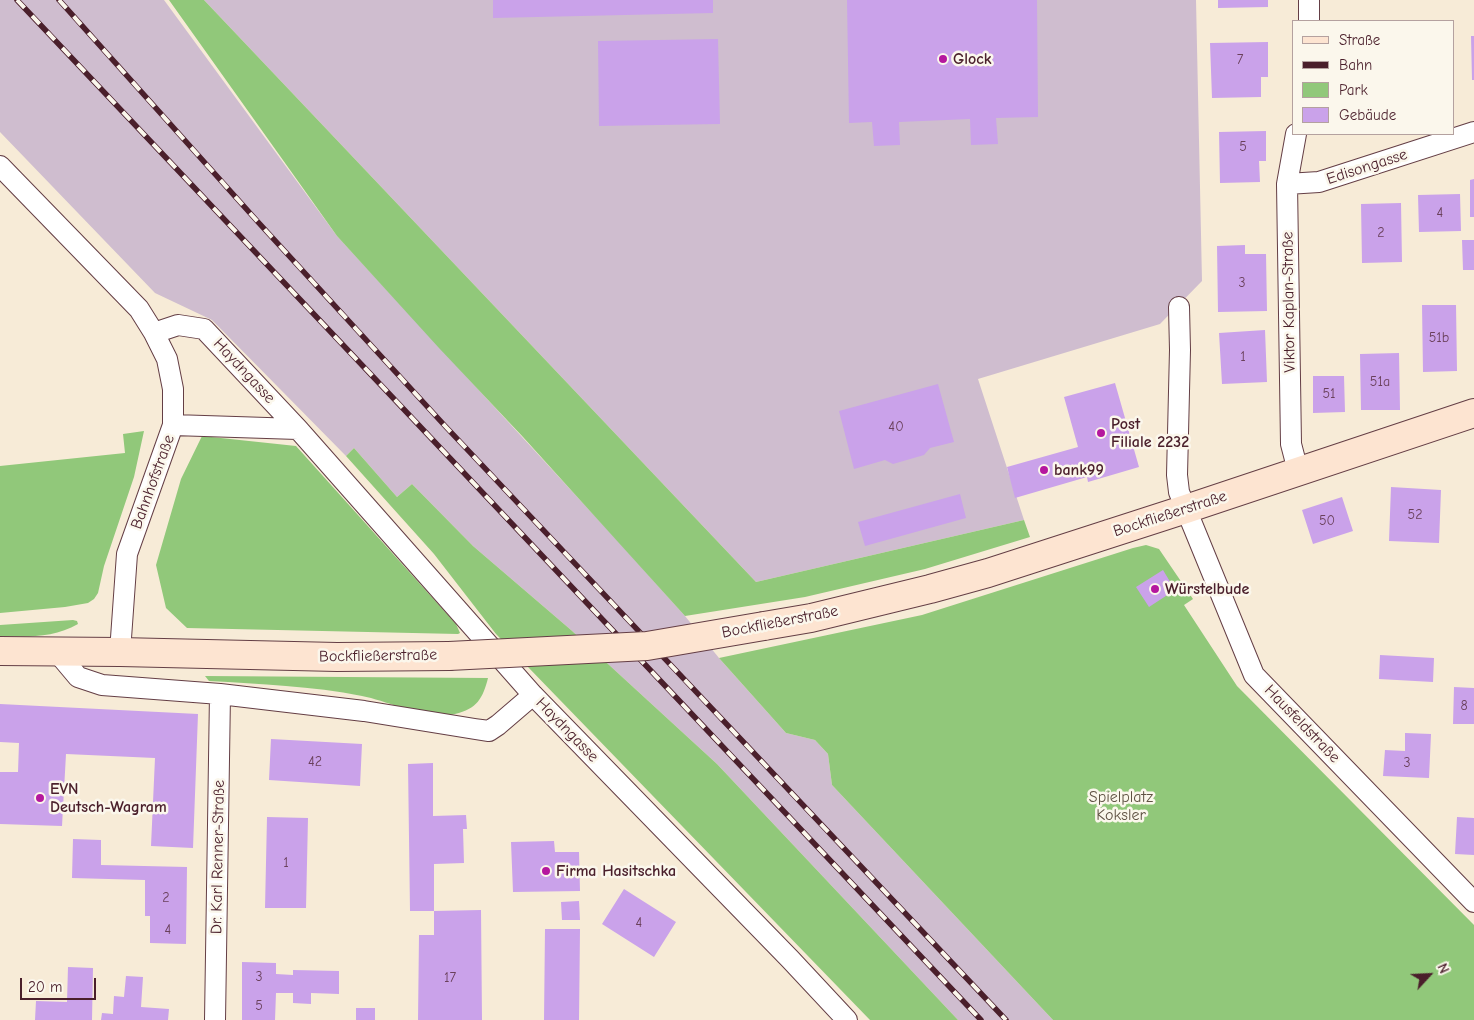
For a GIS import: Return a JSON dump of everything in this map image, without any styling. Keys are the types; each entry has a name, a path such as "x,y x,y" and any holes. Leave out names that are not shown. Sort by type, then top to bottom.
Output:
{"main road":[{"name":"Bockfließerstraße","path":"0,651 337,657 449,656 647,646 838,611 988,573 1474,413"}],"street":[{"path":"1309,0 1310,20"},
{"name":"Edisongasse","path":"1287,184 1319,182 1474,132"},
{"name":"Viktor Kaplan-Straße","path":"1296,135 1287,184 1291,444 1298,471"},
{"name":"Bahnhofstraße","path":"0,166 139,309 167,359 172,389 173,425 127,554 120,652"},
{"name":"Hausfeldstraße","path":"1179,307 1179,492 1254,675 1474,902"},
{"name":"Haydngasse","path":"154,333 178,325 204,329 298,429 533,695 847,1020"},
{"name":"Haydngasse","path":"173,425 298,429"},
{"path":"57,652 78,677 102,685 220,694 489,730 498,725 533,695"},
{"name":"Dr. Karl Renner-Straße","path":"215,1020 220,694"}],"shaded area":[{"path":"0,0 164,0 337,236 616,539 786,733 815,740 828,754 832,785 1053,1020 958,1020 717,764 571,630 473,546 412,484 397,497 354,448 346,456 212,320 155,293 0,132"},
{"path":"204,0 1196,0 1202,281 1160,324 978,379 1024,520 756,582"}],"green space":[{"path":"169,0 204,0 756,582 1024,520 1030,537 925,569 805,597 685,616 337,236"},
{"path":"144,431 134,477 104,566 98,593 94,599 88,603 65,607 0,613 0,466 125,453 123,434"},
{"path":"202,436 296,446 456,624 460,633 187,628 166,608 156,565 181,479"},
{"path":"354,448 397,497 412,484 473,546 571,630 717,764 958,1020 870,1020 496,634 434,554 346,456"},
{"name":"Spielplatz Koksler","path":"1146,545 1159,549 1193,599 1184,605 1237,686 1474,925 1474,1020 1053,1020 832,785 828,754 815,740 786,733 719,658 922,615"},
{"path":"77,621 78,624 69,629 50,634 0,636 0,625"},
{"path":"205,676 488,678 481,697 474,706 455,714 432,715 408,710 373,698 286,686 209,681"}],"building":[{"path":"493,0 713,0 713,13 493,18"},
{"name":"Glock","path":"847,0 1037,0 1038,117 996,118 998,144 971,145 970,119 899,122 900,145 874,146 872,122 849,123"},
{"path":"1218,0 1268,0 1268,7 1218,8"},
{"path":"1471,36 1474,36 1474,80 1472,80"},
{"path":"718,39 720,124 599,126 598,41"},
{"path":"1268,42 1268,77 1261,77 1261,97 1212,98 1210,43"},
{"path":"1266,131 1266,161 1259,161 1260,182 1220,183 1219,132"},
{"path":"1474,179 1474,217 1470,217 1470,180"},
{"path":"1460,194 1461,231 1419,232 1418,195"},
{"path":"1401,203 1402,262 1362,263 1361,204"},
{"path":"1462,240 1474,240 1474,270 1463,270"},
{"path":"1245,245 1245,254 1266,254 1267,311 1218,312 1217,246"},
{"path":"1422,305 1456,305 1457,371 1423,372"},
{"path":"1265,330 1267,382 1222,384 1219,333"},
{"path":"1399,353 1400,410 1361,410 1360,354"},
{"path":"1313,376 1344,376 1345,412 1313,413"},
{"name":"Post Filiale 2232","path":"1115,383 1139,467 1088,482 1087,477 1015,498 1007,467 1078,447 1064,397"},
{"path":"938,384 954,442 930,448 924,455 893,464 885,460 854,469 839,411"},
{"path":"1391,487 1441,490 1439,543 1389,541"},
{"path":"960,494 966,518 865,546 858,522"},
{"path":"1342,497 1353,531 1313,544 1302,510"},
{"name":"Würstelbude","path":"1163,570 1175,590 1149,607 1136,587"},
{"path":"1380,655 1434,658 1433,682 1379,679"},
{"path":"1454,687 1474,688 1474,724 1453,724"},
{"name":"EVN Deutsch-Wagram","path":"0,704 198,714 193,848 151,846 155,758 66,754 62,826 0,824 0,772 18,772 19,743 0,742"},
{"path":"1405,733 1431,734 1429,778 1383,776 1385,750 1405,751"},
{"path":"271,739 362,744 360,786 269,780"},
{"path":"433,763 433,816 466,815 467,829 463,829 464,863 434,864 434,911 410,911 408,764"},
{"path":"267,817 308,818 306,908 265,908"},
{"path":"1457,817 1474,818 1474,855 1455,854"},
{"path":"73,839 101,840 101,865 187,867 186,944 150,943 150,916 145,916 145,880 72,878"},
{"name":"Firma Hasitschka","path":"554,841 555,852 579,852 580,891 513,892 511,842"},
{"path":"624,889 676,922 654,957 602,924"},
{"path":"579,901 580,920 562,920 561,902"},
{"path":"481,910 482,1020 418,1020 419,935 434,935 434,911"},
{"path":"545,929 580,929 579,1020 544,1020"},
{"path":"242,962 276,963 276,974 293,975 293,970 339,971 339,994 311,993 311,1004 293,1003 293,993 276,993 275,1020 242,1020"},
{"path":"68,967 93,968 92,1020 35,1020 36,1001 67,1002"},
{"path":"126,976 143,977 141,1007 169,1009 168,1020 101,1020 102,1013 113,1014 114,996 124,997"},
{"path":"356,1008 375,1008 375,1020 356,1020"}],"railway":[{"path":"17,0 981,1020"},
{"path":"59,0 258,222 446,427 1006,1020"}],"place":[{"name":"Glock","path":"943,59"},
{"name":"Post Filiale 2232","path":"1101,433"},
{"name":"bank99","path":"1044,470"},
{"name":"Würstelbude","path":"1155,589"},
{"name":"EVN Deutsch-Wagram","path":"40,798"},
{"name":"Firma Hasitschka","path":"546,871"}]}
